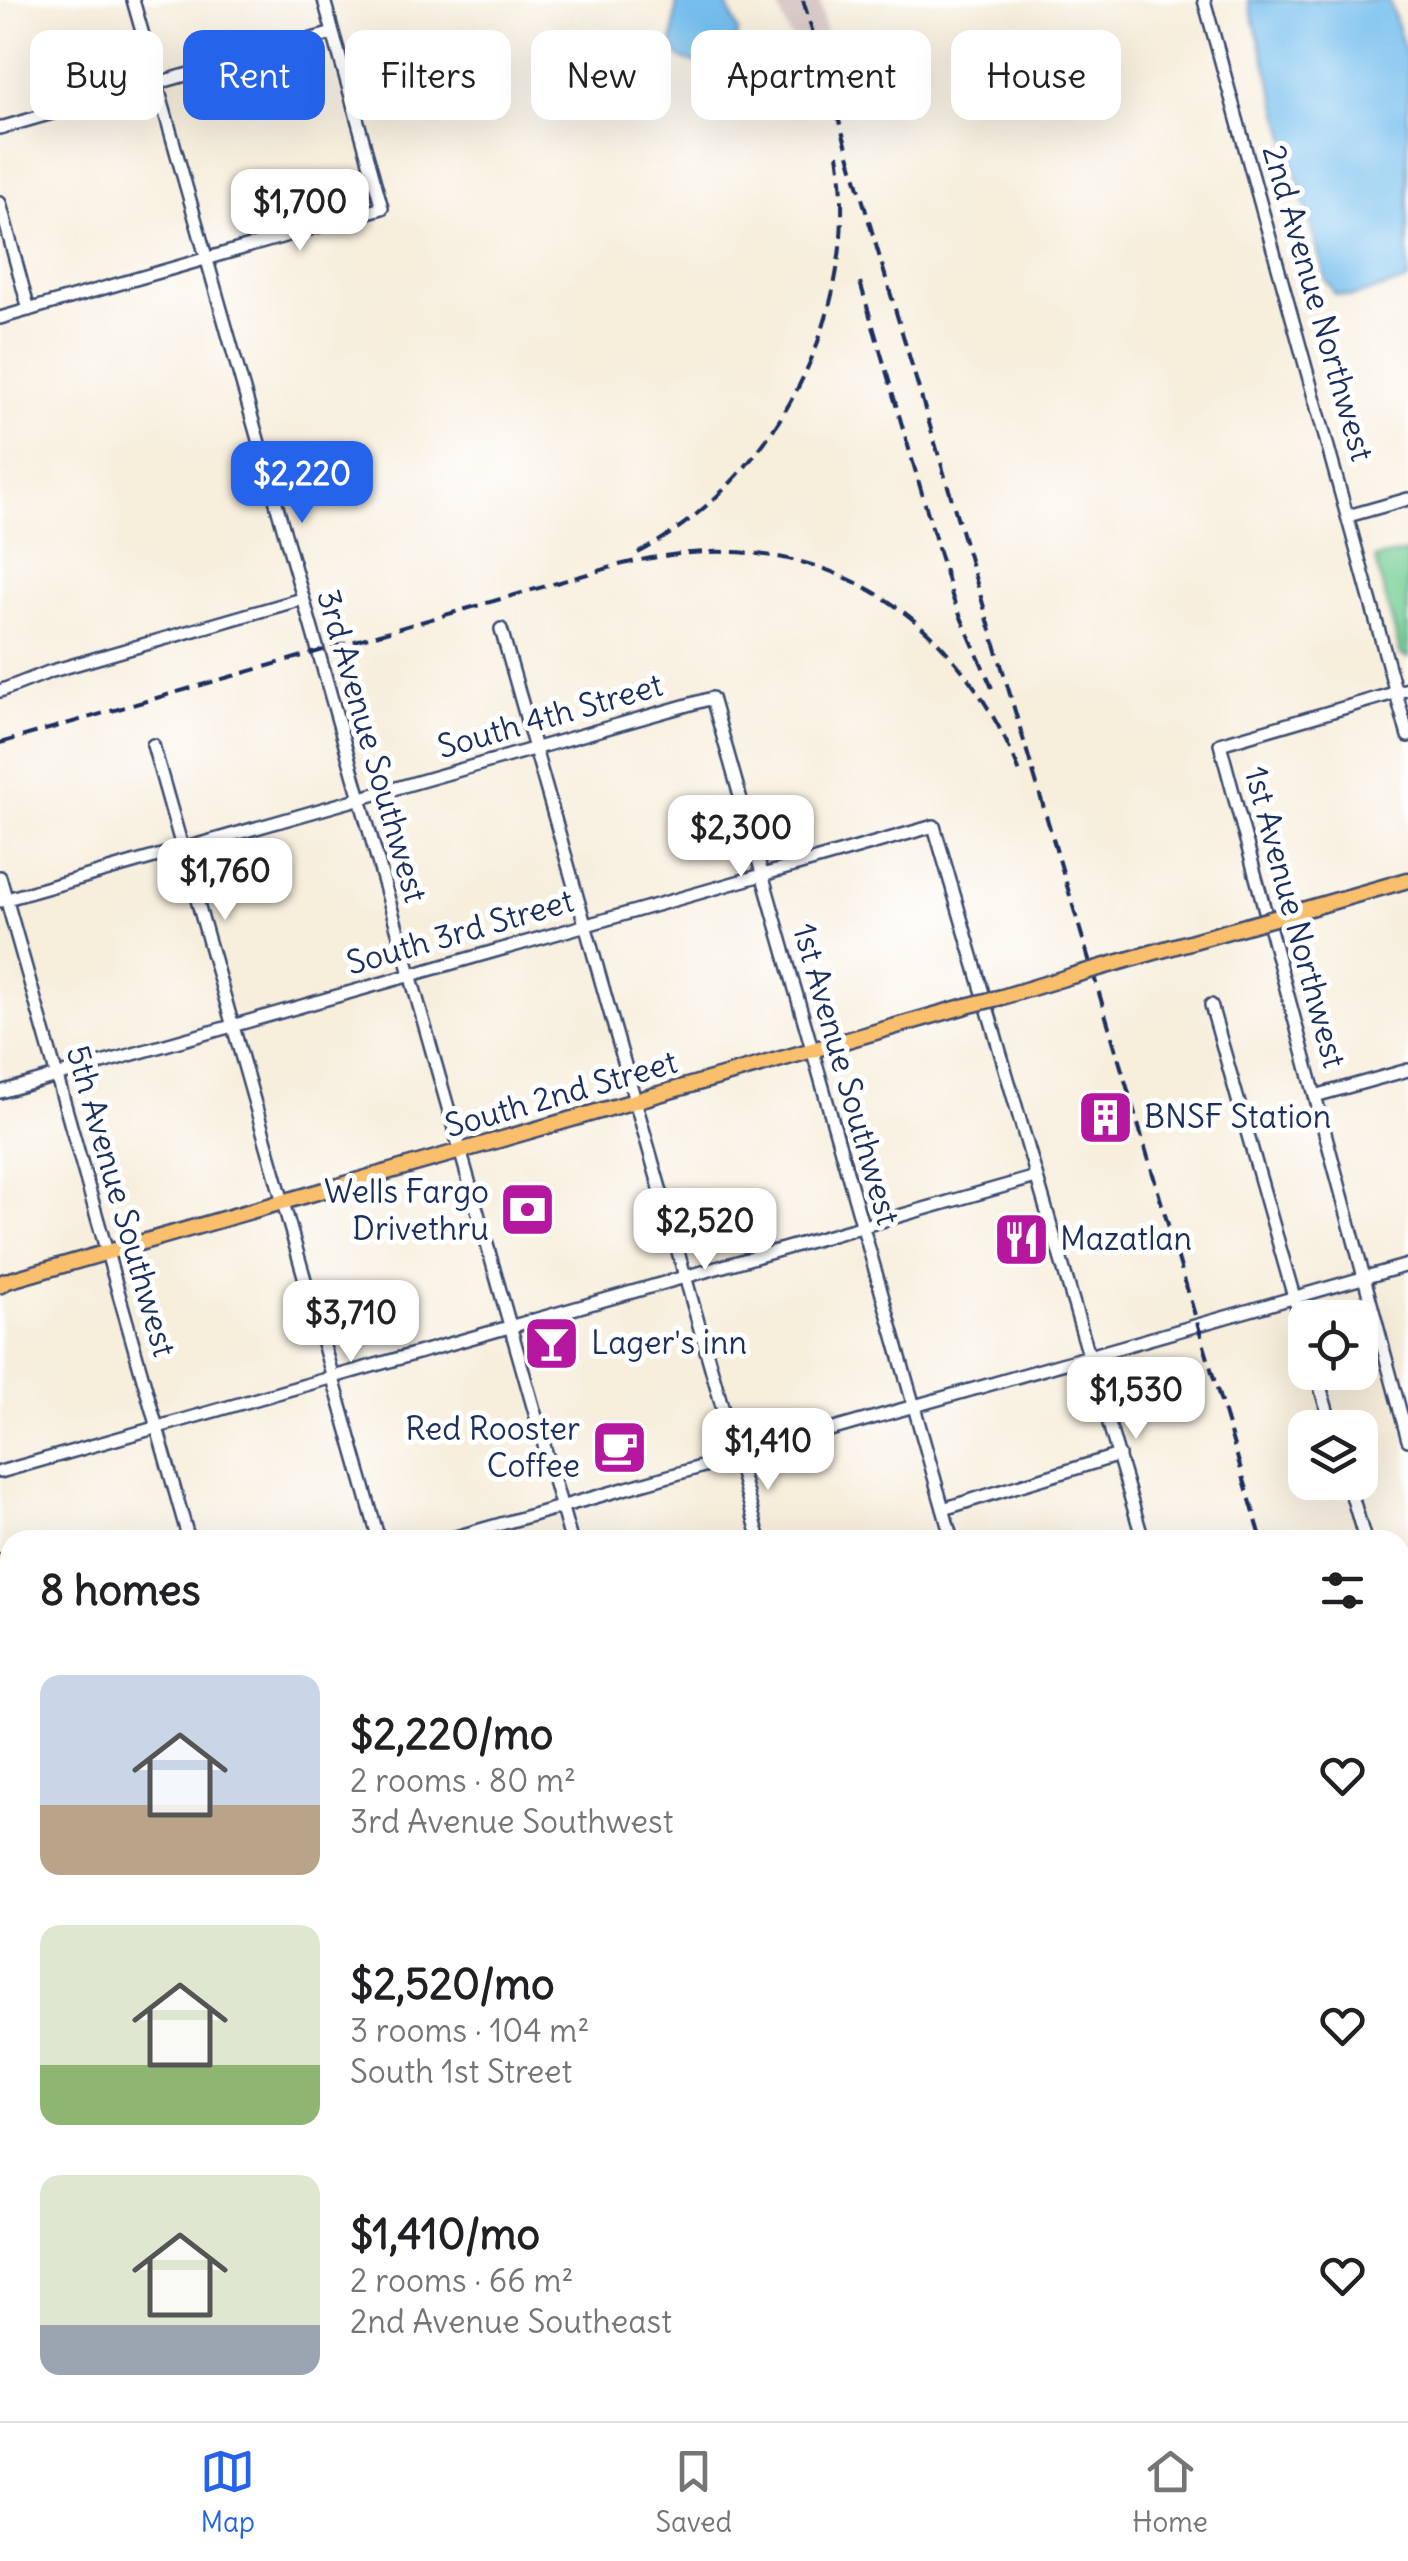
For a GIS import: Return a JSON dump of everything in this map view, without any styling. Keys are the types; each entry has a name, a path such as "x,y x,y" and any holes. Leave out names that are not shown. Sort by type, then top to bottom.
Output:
{"main road":[{"name":"South 2nd Street","path":"2,1283 1408,880"}],"street":[{"name":"3rd Avenue Southwest","path":"133,0 141,30"},
{"path":"0,318 382,208 324,0"},
{"name":"2nd Avenue Northwest","path":"1204,0 1348,516 1402,691 1408,736"},
{"path":"163,82 333,33"},
{"name":"3rd Avenue Southwest","path":"163,109 568,1530"},
{"path":"0,128 30,120"},
{"path":"0,202 30,310"},
{"path":"1348,516 1408,499"},
{"path":"0,691 49,672 302,599"},
{"path":"501,629 757,1530"},
{"name":"1st Avenue Northwest","path":"1402,691 1220,744 1408,1440"},
{"name":"South 4th Street","path":"3,900 712,698"},
{"name":"1st Avenue Southwest","path":"712,698 949,1530"},
{"path":"152,745 376,1530"},
{"name":"South 3rd Street","path":"0,1092 934,826 1036,1177"},
{"name":"5th Avenue Southwest","path":"0,877 3,900 186,1530"},
{"path":"1211,1006 1294,1298"},
{"path":"1315,1096 1408,1070"},
{"path":"0,1472 1036,1177 1140,1530"},
{"path":"480,1530 1408,1265"},
{"path":"942,1509 1119,1455"},
{"path":"1353,1500 1362,1530"}],"shaded area":[{"path":"775,0 820,0 826,30 787,30"}],"green space":[{"path":"1408,552 1408,658 1401,655 1375,558"}],"water":[{"path":"677,0 725,0 738,30 691,30 691,62 678,56 672,44"},
{"path":"1248,0 1389,0 1408,60 1408,281 1351,297 1335,294 1326,281"}],"railway":[{"path":"803,0 1259,1530"},
{"path":"638,553 688,521 732,482 769,436 799,385 822,330 837,272 842,213 838,154"},
{"path":"860,282 953,599 992,688"},
{"path":"0,743 619,565 687,553 750,553 809,564 864,586 912,619 955,661 991,714 1021,775"}],"place":[{"name":"BNSF Station","path":"1105,1117"},
{"name":"Wells Fargo Drivethru","path":"528,1210"},
{"name":"Mazatlan","path":"1021,1239"},
{"name":"Lager's inn","path":"552,1343"},
{"name":"Red Rooster Coffee","path":"619,1447"}]}
